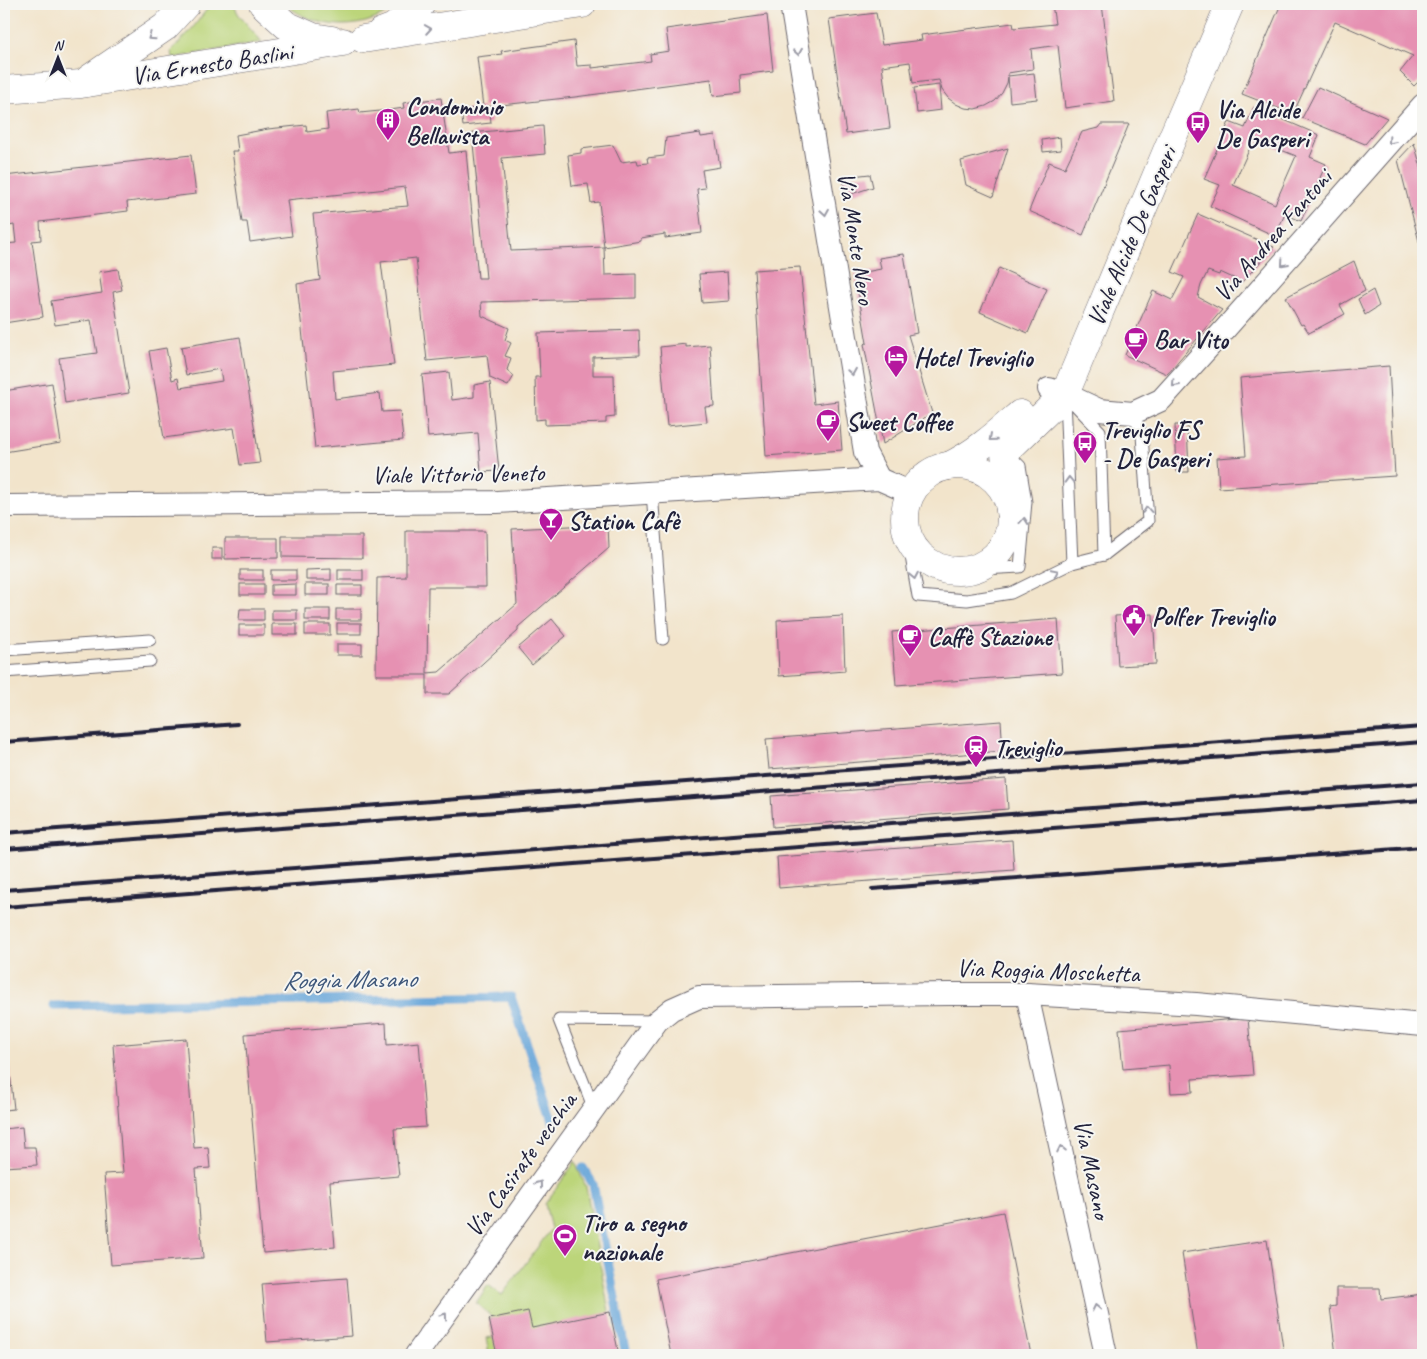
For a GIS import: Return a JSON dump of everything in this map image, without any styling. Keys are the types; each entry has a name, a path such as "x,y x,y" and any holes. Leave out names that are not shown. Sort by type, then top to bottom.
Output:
{"street":[{"name":"Via Ernesto Baslini","path":"81,84 165,27 186,4"},
{"path":"263,4 286,25 313,38 353,41 582,4"},
{"path":"353,41 394,27 421,4"},
{"name":"Via Monte Nero","path":"791,4 865,452 879,479"},
{"name":"Viale Alcide De Gasperi","path":"1005,452 1057,392 1081,359 1170,143 1230,4"},
{"name":"Via Ernesto Baslini","path":"4,90 81,84 353,41"},
{"name":"Via Andrea Fantoni","path":"1057,392 1099,410 1133,413 1161,400 1423,105"},
{"name":"Viale Alcide De Gasperi","path":"949,466 984,445 1057,392"},
{"path":"1005,452 1011,520 1007,537 999,551 986,562 973,569 944,569 930,563 919,554 910,542 906,528 906,506 911,493 921,480 934,470 949,466 972,466 990,476 1004,491 1010,511"},
{"name":"Viale Vittorio Veneto","path":"4,506 497,502 879,479 911,493"},
{"name":"Via Roggia Moschetta","path":"664,1015 699,997 1027,994 1196,1004 1423,1025"},
{"name":"Via Masano","path":"1027,994 1106,1355"},
{"name":"Via Casirate vecchia","path":"416,1355 664,1015"}],"lane":[{"path":"1057,392 1100,431 1104,554"},
{"path":"1057,392 1072,563"},
{"path":"906,528 918,596 968,600 1011,593 1072,563 1104,554 1148,521 1142,435 1133,413"},
{"path":"965,570 1020,567 1026,502 1020,466 1005,452"},
{"path":"652,492 663,639"},
{"path":"4,650 150,640"},
{"path":"4,672 150,661"},
{"path":"594,1109 559,1020 664,1015"}],"green space":[{"path":"211,4 233,4 239,15 262,42 172,58 171,51 191,30"},
{"path":"285,4 398,4 372,20 342,25 327,24 312,19 298,13"},
{"name":"Tiro a segno nazionale","path":"575,1162 586,1187 617,1355 489,1355 486,1338 493,1337 489,1319 493,1318 476,1303 488,1285 502,1295 551,1229 545,1204"}],"building":[{"path":"1052,4 1102,4 1114,101 1065,108 1058,45 1031,49 1033,69 1008,73 1008,76 1034,73 1037,99 1010,102 1008,77 1002,93 995,101 975,109 965,108 948,98 942,90 939,80 913,83 910,62 882,66 890,128 846,134 829,19 876,13 882,45 922,40 921,35 1013,23 1014,28 1055,24"},
{"path":"1281,4 1423,4 1423,77 1414,86 1400,72 1413,56 1335,22 1293,114 1242,94"},
{"path":"767,15 773,71 740,75 741,93 713,96 711,79 483,107 477,57 502,54 501,51 574,41 577,66 592,65 592,68 651,61 650,54 669,51 666,29"},
{"path":"939,85 941,110 917,113 914,88"},
{"path":"1318,87 1387,118 1365,144 1302,118"},
{"path":"441,98 449,153 466,151 478,278 486,278 472,133 543,126 545,154 502,158 511,251 604,247 605,275 636,274 636,298 481,302 482,316 509,328 505,340 511,343 505,356 511,358 507,370 514,376 508,386 490,378 487,355 427,361 416,258 381,262 394,365 333,371 335,399 380,393 382,412 400,411 403,440 315,448 297,284 320,280 313,214 408,206 405,187 287,200 292,236 250,242 247,222 242,222 232,151 238,151 236,135 306,125 307,132 328,129 326,113 359,109 360,113 390,110 404,108 403,103"},
{"path":"483,107 484,112 490,111 491,123 463,126 461,110"},
{"path":"1254,107 1319,135 1310,157 1326,164 1301,221 1285,214 1275,236 1210,206 1220,185 1204,179 1229,122 1245,128","holes":["1254,139 1296,156 1275,204 1233,185"]},
{"path":"1101,124 1129,124 1083,235 1029,211 1049,162 1065,168 1082,132 1098,128"},
{"path":"700,133 701,137 715,135 720,167 702,170 705,188 697,189 702,233 665,238 665,234 641,238 641,241 604,247 599,202 591,203 588,184 572,186 568,155 581,153 581,149 613,145 621,162 637,160 638,164 648,163 647,158 664,156 666,138"},
{"path":"1060,137 1061,150 1043,152 1042,140"},
{"path":"1414,143 1423,174 1423,257 1398,160"},
{"path":"1008,148 993,197 966,185 961,161"},
{"path":"191,155 196,194 127,202 128,211 40,222 41,240 32,241 43,317 4,323 4,244 16,243 14,225 4,227 4,176"},
{"path":"870,174 873,187 845,196 843,177"},
{"path":"1198,214 1274,247 1242,282 1220,272 1219,275 1208,271 1201,285 1198,297 1222,310 1167,374 1125,355 1153,291 1172,300 1184,277 1172,272"},
{"path":"904,254 917,333 908,335 932,413 883,444 864,344 867,343 855,274 881,269 879,258"},
{"path":"1354,261 1365,291 1340,305 1345,314 1309,333 1303,324 1301,325 1286,297"},
{"path":"800,267 814,404 838,401 842,450 766,456 754,270"},
{"path":"999,268 1047,289 1028,333 980,312"},
{"path":"118,269 122,290 113,292 129,393 65,403 59,358 97,353 91,320 55,325 51,301 102,293 99,272"},
{"path":"727,272 729,301 702,303 699,274"},
{"path":"1373,290 1379,306 1365,315 1358,299"},
{"path":"639,330 640,355 593,357 593,375 614,375 615,417 606,418 606,423 545,425 545,419 536,420 535,377 540,377 538,333"},
{"path":"240,337 260,463 240,465 234,428 164,438 149,351 166,348 172,380 178,378 180,388 222,381 220,369 186,375 181,347"},
{"path":"686,344 686,347 710,345 714,406 705,407 707,422 667,426 660,347"},
{"path":"1389,366 1395,476 1219,488 1217,458 1246,456 1240,378"},
{"path":"449,372 452,400 474,397 474,385 490,382 499,471 481,472 478,433 428,437 422,375"},
{"path":"52,383 61,443 4,452 4,391"},
{"path":"1175,425 1187,425 1189,472 1177,472"},
{"path":"608,524 609,548 518,627 518,631 449,694 427,694 427,675 376,675 377,578 406,577 406,531 485,531 486,587 428,587 427,673 439,672 517,604 512,529"},
{"path":"282,536 362,536 362,558 282,557"},
{"path":"225,538 278,538 278,558 225,559"},
{"path":"212,548 222,548 222,559 212,559"},
{"path":"331,569 331,580 306,580 306,570"},
{"path":"240,570 263,570 263,580 240,580"},
{"path":"271,570 296,570 296,580 271,580"},
{"path":"338,570 363,570 363,580 338,580"},
{"path":"240,584 264,584 264,595 240,595"},
{"path":"296,584 296,595 271,595 271,585"},
{"path":"305,584 329,584 329,595 305,595"},
{"path":"337,585 362,585 362,595 337,595"},
{"path":"240,609 264,609 264,620 239,620"},
{"path":"305,609 330,609 330,620 305,620"},
{"path":"336,609 361,609 361,620 336,620"},
{"path":"272,610 297,610 297,620 272,620"},
{"path":"1153,614 1156,664 1118,666 1115,616"},
{"path":"843,616 845,671 779,676 777,620"},
{"path":"552,619 566,636 532,665 518,648"},
{"path":"1058,619 1062,673 896,685 892,632"},
{"path":"337,623 361,623 361,634 337,634"},
{"path":"272,624 297,624 297,635 272,635"},
{"path":"305,624 330,624 330,635 305,635"},
{"path":"239,625 264,625 264,635 239,635"},
{"path":"337,644 362,644 362,655 337,655"},
{"path":"1001,721 1003,751 769,769 766,739"},
{"path":"1006,779 1008,809 773,827 771,796"},
{"path":"1012,840 1014,870 779,888 777,857"},
{"path":"1248,1018 1253,1075 1192,1079 1193,1092 1171,1093 1169,1065 1123,1069 1119,1029"},
{"path":"386,1023 387,1045 419,1042 426,1127 394,1129 399,1176 330,1182 335,1247 263,1253 245,1034"},
{"path":"186,1039 194,1148 208,1147 210,1168 196,1169 203,1258 111,1265 104,1174 123,1173 113,1045"},
{"path":"8,1054 14,1109 4,1110 4,1055"},
{"path":"22,1127 24,1147 35,1147 37,1165 4,1167 4,1129"},
{"path":"1003,1212 1031,1355 671,1355 656,1279"},
{"path":"1267,1240 1284,1355 1198,1355 1182,1253"},
{"path":"347,1278 352,1336 267,1342 262,1284"},
{"path":"1336,1288 1380,1288 1381,1299 1423,1294 1423,1355 1336,1355 1330,1307 1336,1306"},
{"path":"528,1311 532,1328 610,1312 619,1355 497,1355 489,1319"}],"waterway":[{"name":"Roggia Masano","path":"54,1006 511,997 554,1124"},
{"name":"Roggia Masano","path":"583,1168 593,1184 626,1355"}],"railway":[{"path":"4,742 237,724"},
{"path":"4,833 1423,727"},
{"path":"4,849 1423,742"},
{"path":"4,890 1423,783"},
{"path":"4,907 1423,800"},
{"path":"872,889 1423,847"}],"place":[{"name":"Condominio Bellavista","path":"388,141"},
{"name":"Via Alcide De Gasperi","path":"1198,144"},
{"name":"Bar Vito","path":"1136,360"},
{"name":"Hotel Treviglio","path":"896,378"},
{"name":"Sweet Coffee","path":"828,442"},
{"name":"Treviglio FS - De Gasperi","path":"1085,464"},
{"name":"Station Cafè","path":"551,541"},
{"name":"Polfer Treviglio","path":"1134,637"},
{"name":"Caffè Stazione","path":"910,657"},
{"name":"Treviglio","path":"976,768"},
{"name":"Tiro a segno nazionale","path":"565,1257"}]}
